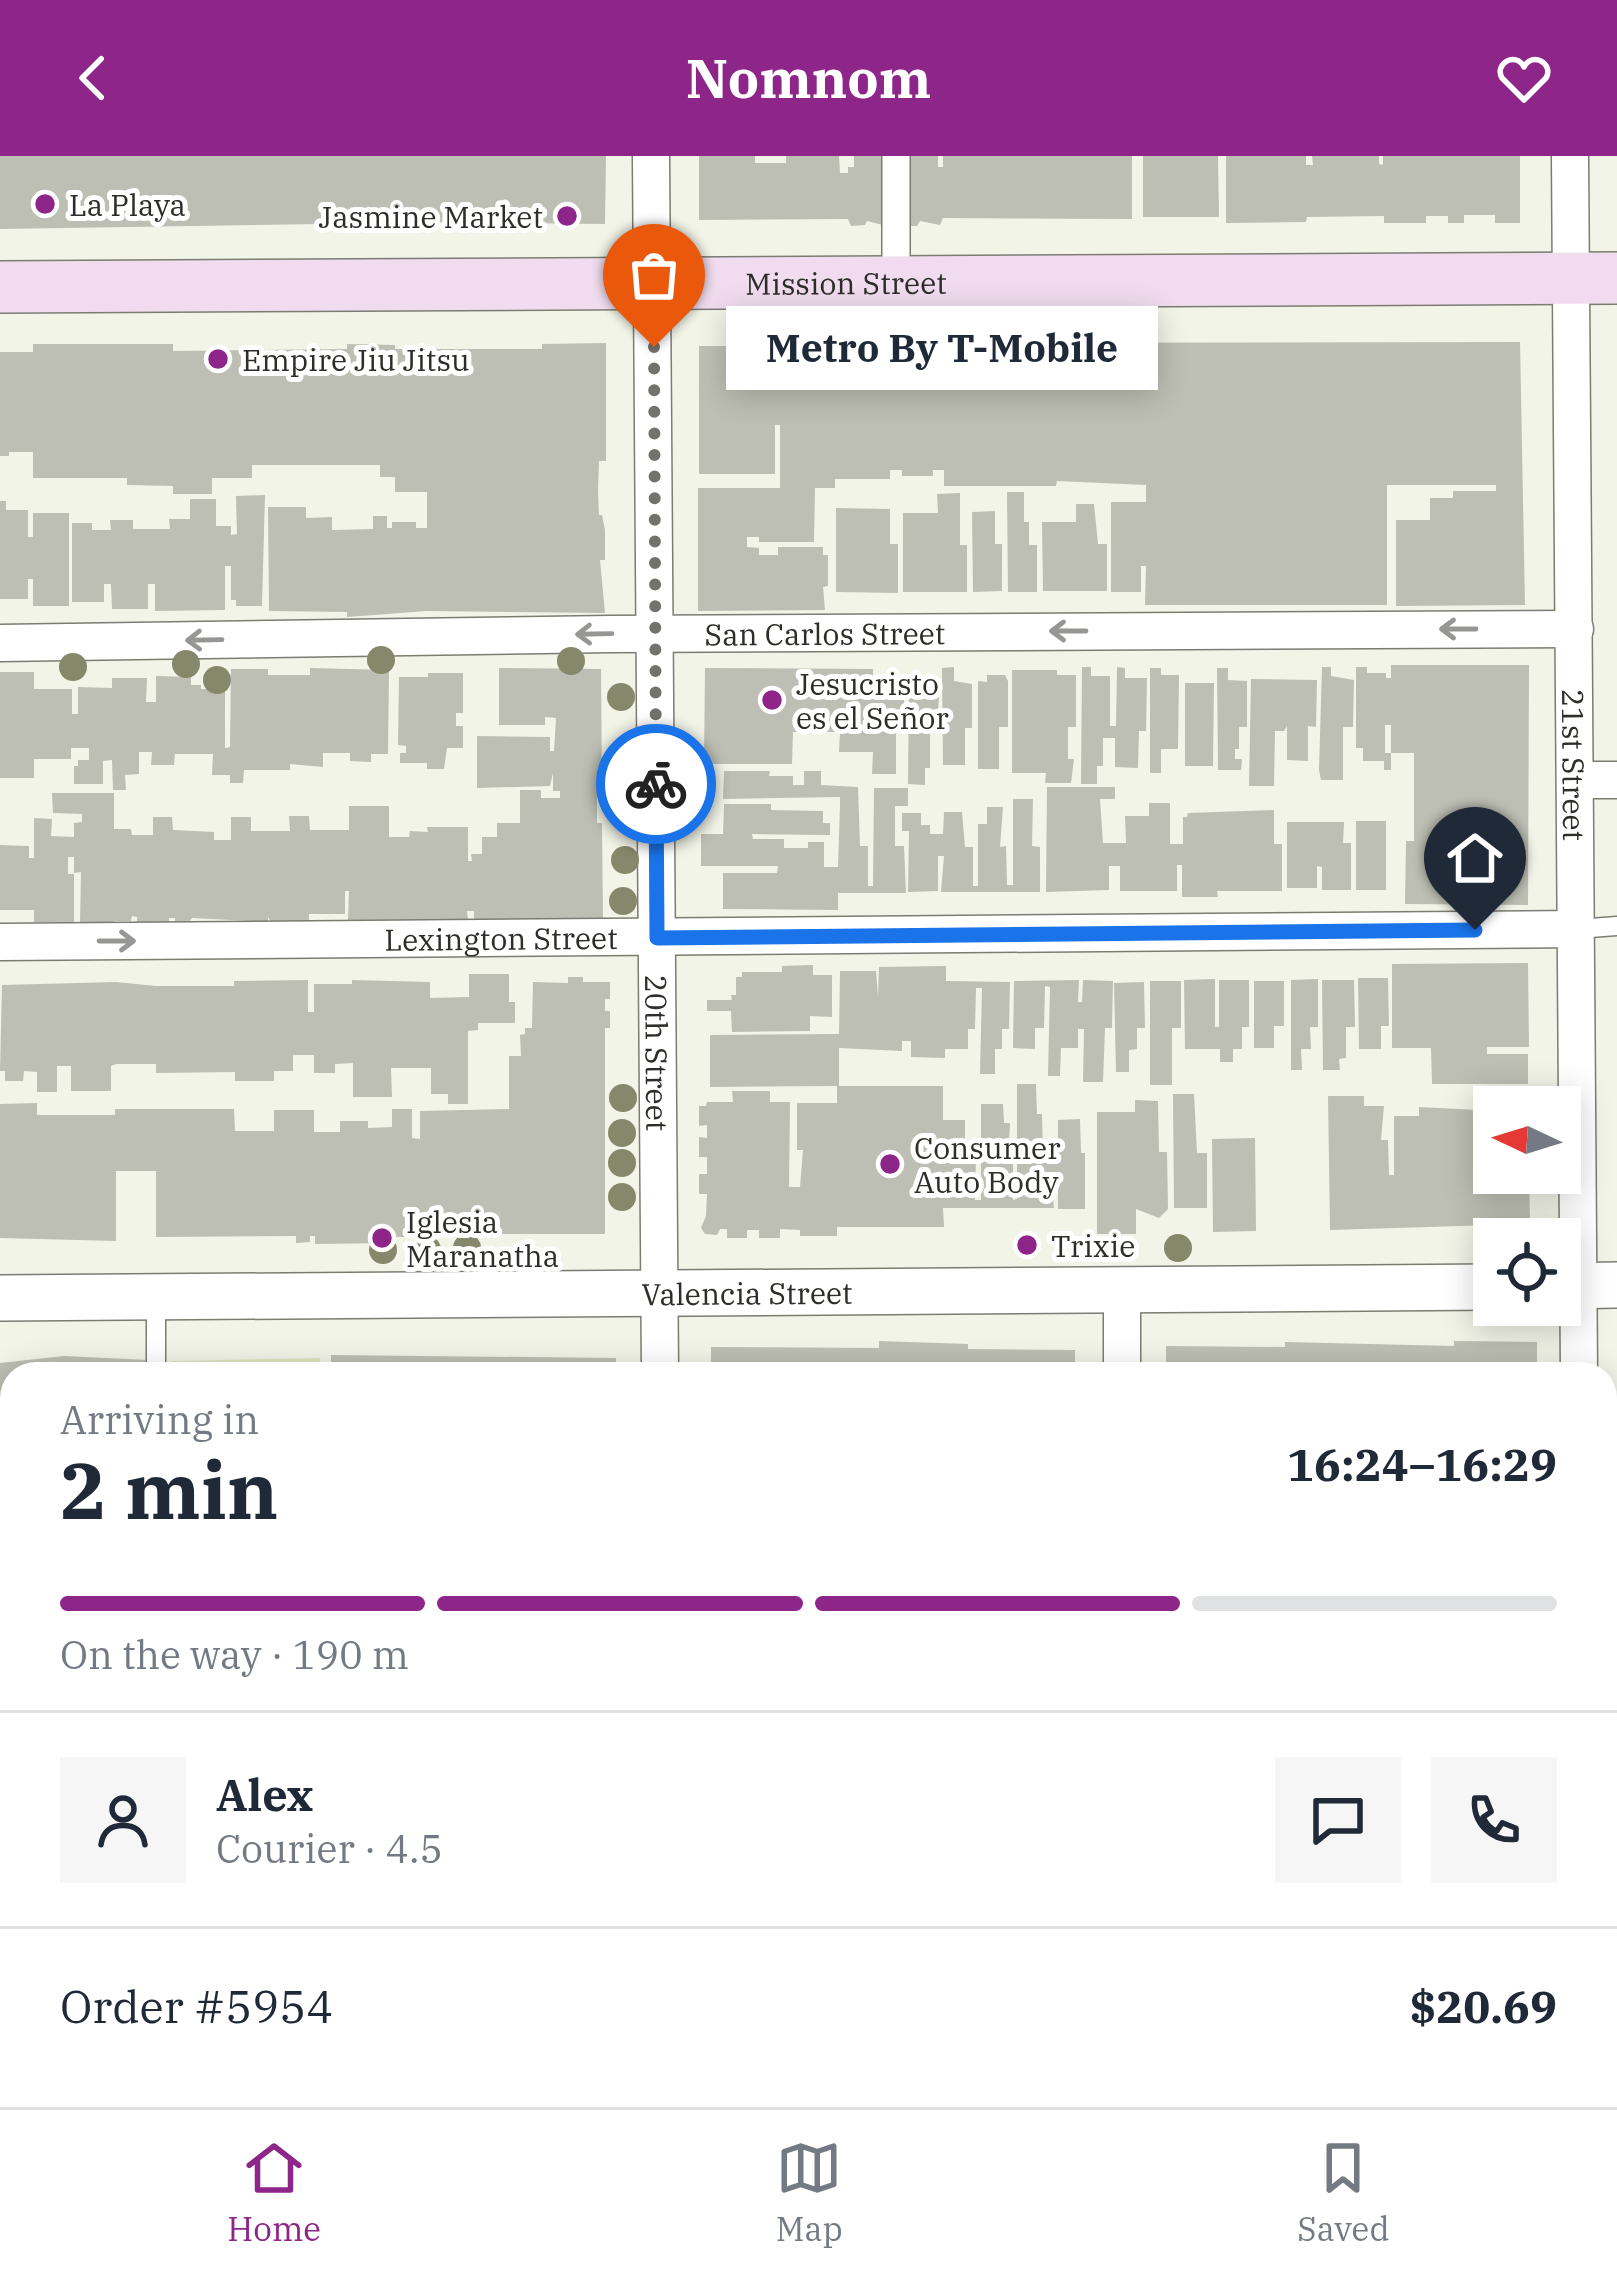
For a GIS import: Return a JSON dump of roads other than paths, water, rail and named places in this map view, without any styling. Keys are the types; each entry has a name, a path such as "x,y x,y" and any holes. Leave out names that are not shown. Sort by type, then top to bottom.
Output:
{"main road":[{"name":"Mission Street","path":"0,287 1594,278"}],"street":[{"name":"20th Street","path":"651,156 660,1362"},
{"path":"896,156 896,282"},
{"name":"21st Street","path":"1570,156 1594,278 1575,628 1586,1285 1580,1362"},
{"name":"San Carlos Street","path":"0,643 1575,628"},
{"path":"1576,780 1617,780"},
{"name":"Lexington Street","path":"0,942 1577,929"},
{"name":"Valencia Street","path":"0,1298 1473,1286"},
{"path":"1122,1289 1122,1362"}],"lane":[{"path":"1577,929 1617,926"},
{"path":"156,1297 156,1362"}],"place":[{"name":"La Playa","path":"45,204"},
{"name":"Jasmine Market","path":"567,216"},
{"name":"Metro By T-Mobile","path":"654,347"},
{"name":"Empire Jiu Jitsu","path":"218,359"},
{"name":"Jesucristo es el Señor","path":"772,700"},
{"name":"Consumer Auto Body","path":"890,1164"},
{"name":"Iglesia Maranatha","path":"382,1238"},
{"name":"Trixie","path":"1027,1245"}]}
